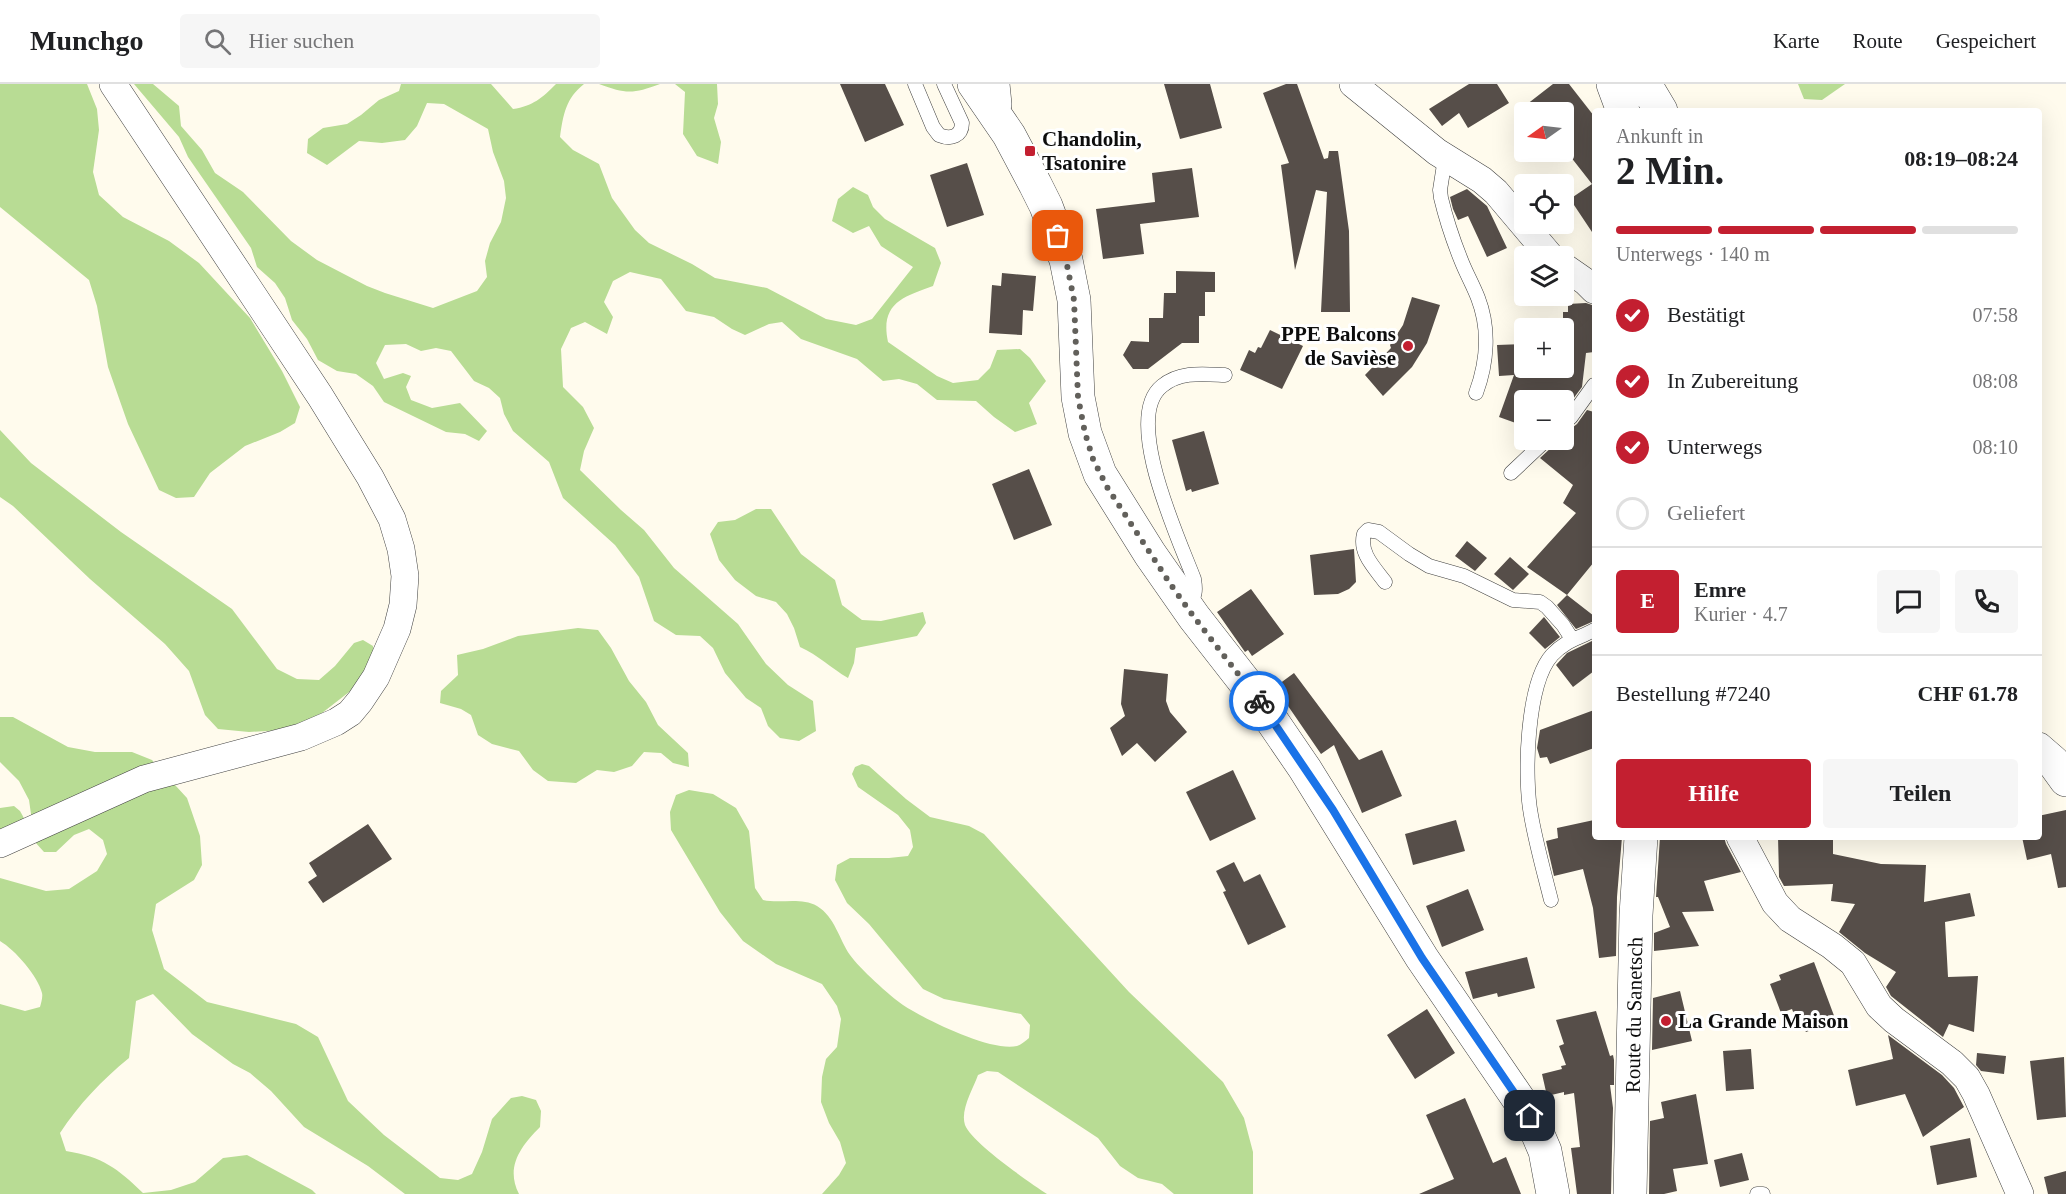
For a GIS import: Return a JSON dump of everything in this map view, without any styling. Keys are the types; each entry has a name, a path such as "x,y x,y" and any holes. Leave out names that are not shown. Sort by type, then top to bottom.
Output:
{"street":[{"path":"0,844 144,779 301,737 336,722 355,707 376,677 397,629 403,605 405,576 401,549 392,519 370,477 320,396 113,84"},
{"path":"1353,84 1445,158 1476,176 1496,192 1542,246"},
{"path":"1612,84 1622,108"},
{"path":"1645,84 1659,108"},
{"path":"987,92 1035,184 1050,216 1066,260 1074,300 1078,397 1093,459 1107,487 1186,606 1260,703 1305,769 1422,958 1530,1116 1545,1152 1553,1194"},
{"path":"1574,274 1592,288"},
{"path":"2042,752 2054,762 2066,780"},
{"name":"Route du Sanetsch","path":"1630,1194 1636,915 1641,840"},
{"path":"1742,840 1775,903 1790,919 1832,946 1853,963 1879,1006 1894,1020 1952,1063 1967,1078 2020,1194"}],"lane":[{"path":"915,84 933,127 939,135 951,137 959,134 962,123 944,84"},
{"path":"1445,158 1441,198 1460,258 1478,298 1484,321 1486,349 1481,380 1476,393"},
{"path":"1186,606 1194,598 1196,592 1194,579 1164,499 1148,442 1147,422 1152,399 1162,386 1177,377 1191,374 1224,375"},
{"path":"1574,413 1592,388"},
{"path":"1511,472 1535,450"},
{"path":"1385,582 1363,548 1364,534 1368,530 1379,532 1409,555 1429,566 1464,576 1513,600 1540,602 1547,607 1572,639"},
{"path":"1551,900 1531,814 1528,777 1530,737 1537,688 1550,657 1572,639 1592,631"},
{"path":"1757,1194 1763,1194"}],"green space":[{"path":"0,84 87,84 97,109 99,130 93,172 99,195 123,217 169,241 199,263 250,318 282,371 300,407 295,423 280,432 245,446 210,473 194,497 176,498 159,490 128,424 108,367 97,306 89,280 0,207"},
{"path":"134,84 153,84 179,106 181,126 202,150 215,173 243,192 291,241 317,260 367,286 433,308 477,291 487,277 485,261 490,243 501,222 506,198 504,181 493,152 488,129 444,104 427,103 417,126 405,140 382,143 359,141 327,165 307,153 308,139 323,128 347,124 379,100 399,91 401,84 491,84 513,109 537,101 556,84 584,84 569,101 562,121 560,137 573,150 599,164 612,198 635,230 649,243 715,278 767,288 826,319 856,325 872,319 913,267 881,246 869,226 853,233 832,221 838,199 853,187 868,195 873,207 885,219 935,248 941,263 933,286 903,299 891,310 886,329 888,342 937,376 953,383 978,380 990,368 997,350 1020,349 1030,358 1046,381 1029,403 1037,424 1015,432 976,401 937,400 917,384 899,379 883,381 857,359 801,339 782,322 769,324 745,335 714,317 686,311 661,279 630,272 613,281 604,302 613,317 607,334 585,322 571,328 561,349 563,387 583,407 594,428 584,451 580,470 644,530 674,568 738,624 766,664 788,685 813,701 816,731 799,741 780,738 768,726 761,708 746,698 725,673 713,648 700,636 676,635 654,621 639,577 615,545 563,498 549,462 513,431 504,414 500,398 489,388 474,381 451,351 436,348 421,351 406,344 385,345 376,363 384,379 403,373 411,376 406,387 411,400 432,408 460,403 487,431 479,441 465,434 446,432 384,402 373,386 356,374 337,371 318,360 307,339 292,320 285,298 275,283 257,267 251,248 188,157 179,137"},
{"path":"599,84 660,84 630,92"},
{"path":"675,84 717,84 718,104 714,118 721,142 718,164 697,156 683,134 685,92"},
{"path":"1798,84 1845,84 1822,100 1804,99"},
{"path":"0,430 31,463 121,532 232,609 277,669 297,679 319,680 335,666 354,643 363,640 373,646 375,661 362,682 322,713 285,730 249,732 218,729 205,715 189,671 165,644 90,579 13,506 0,497"},
{"path":"756,509 771,509 801,554 835,580 842,605 862,620 881,621 923,612 926,623 917,636 856,648 854,663 848,678 800,647 787,614 776,602 756,596 735,580 719,560 710,534 718,522 735,520"},
{"path":"578,628 598,630 629,681 646,702 658,725 688,753 689,767 673,763 661,753 644,752 632,766 614,772 597,770 576,783 548,781 533,770 519,751 492,744 478,735 471,715 461,709 440,703 441,691 458,675 457,655 483,649 518,636"},
{"path":"0,717 13,717 68,747 95,752 132,752 152,760 187,798 200,836 202,865 194,880 156,904 152,930 164,969 207,1002 296,1024 318,1037 348,1101 384,1135 440,1178 458,1180 472,1174 482,1152 492,1119 511,1098 522,1096 536,1100 541,1111 540,1127 521,1149 514,1166 515,1184 519,1194 405,1194 368,1166 304,1127 271,1091 250,1073 233,1064 192,1034 153,994 136,1001 129,1058 92,1093 60,1133 66,1151 100,1160 143,1193 171,1190 195,1182 223,1158 247,1155 316,1194 0,1194 0,1004 25,1011 40,1007 42,993 31,971 0,941 0,878 46,891 69,889 97,871 107,854 103,840 89,829 74,835 56,852 44,852 35,842 29,800 19,781 0,762"},
{"path":"862,764 869,766 930,817 969,826 984,834 1129,992 1223,1082 1244,1118 1253,1152 1253,1194 1174,1194 1162,1184 1138,1178 1120,1166 1098,1138 998,1072 987,1071 978,1075 970,1093 964,1113 965,1125 989,1152 1047,1194 822,1194 839,1175 846,1163 840,1142 821,1102 822,1077 826,1059 837,1047 841,1019 837,1006 822,984 776,964 743,941 720,912 671,830 670,812 676,795 689,790 713,794 736,808 749,831 755,888 763,900 797,901 817,906 828,916 854,961 903,1005 942,1026 991,1044 1006,1047 1017,1046 1029,1038 1030,1025 1021,1014 944,999 923,989 869,924 847,903 835,880 837,865 850,858 908,856 913,847 910,830 898,815 858,787 852,774 855,767"},
{"path":"14,806 25,820 0,835 0,808"}],"building":[{"path":"840,84 885,84 904,125 865,142"},
{"path":"1164,84 1210,84 1222,128 1180,139"},
{"path":"1286,84 1297,84 1324,159 1328,158 1329,151 1338,151 1349,231 1350,312 1321,312 1327,192 1316,190 1295,270 1281,165 1289,163 1263,93"},
{"path":"1469,84 1497,84 1509,103 1468,128 1459,113 1442,126 1429,109"},
{"path":"1553,84 1569,84 1592,113 1592,184 1574,161 1574,102 1530,102"},
{"path":"967,163 984,215 947,227 930,175"},
{"path":"1192,168 1199,217 1140,224 1144,254 1103,259 1096,209 1155,202 1152,173"},
{"path":"1592,184 1592,232 1574,205 1574,196"},
{"path":"1467,189 1487,206 1507,248 1487,257 1468,216 1458,220 1450,197"},
{"path":"1176,271 1215,272 1215,292 1205,292 1205,316 1199,316 1199,343 1182,343 1148,369 1133,369 1123,355 1131,341 1149,342 1149,318 1163,318 1164,293 1176,293"},
{"path":"1002,273 1036,276 1033,311 1023,310 1022,335 989,333 992,285 1001,286"},
{"name":"PPE Balcons de Savièse","path":"1412,297 1440,305 1427,343 1412,367 1383,396 1365,375 1391,348 1390,345 1403,325"},
{"path":"1574,304 1592,305 1592,352 1586,353 1582,387 1574,398 1574,390 1514,390 1514,422 1499,417 1514,375 1514,378 1574,378 1574,318 1563,318 1563,312 1568,312 1568,306 1574,306"},
{"path":"1270,330 1303,346 1282,389 1240,370 1249,350 1255,353 1258,347 1261,348"},
{"path":"1514,344 1514,375 1499,376 1497,345"},
{"path":"1587,410 1592,411 1592,564 1567,595 1527,567 1576,513 1563,503 1573,485 1540,458 1549,450 1574,450 1574,426"},
{"path":"1204,431 1219,484 1192,492 1191,489 1186,491 1172,440"},
{"path":"1029,469 1052,525 1014,540 992,484"},
{"path":"1467,541 1487,558 1475,571 1455,556"},
{"path":"1354,549 1356,582 1349,589 1338,594 1314,595 1310,555"},
{"path":"1510,557 1529,574 1513,590 1494,574"},
{"path":"1251,589 1284,634 1252,656 1248,650 1245,652 1217,612"},
{"path":"1567,595 1592,614 1592,622 1576,629 1557,605"},
{"path":"1544,617 1560,637 1545,649 1529,633"},
{"path":"1592,641 1592,673 1573,687 1556,665 1567,653"},
{"path":"1124,669 1168,674 1166,701 1170,712 1187,732 1155,762 1137,743 1122,756 1110,728 1125,716 1121,704"},
{"path":"1294,673 1359,760 1382,750 1402,796 1362,813 1334,745 1321,754 1275,687"},
{"path":"1592,711 1592,749 1550,764 1547,757 1540,758 1537,748 1540,730"},
{"path":"1233,770 1256,819 1210,841 1186,792"},
{"path":"2066,810 2066,887 2058,888 2051,854 2027,860 2023,840 2042,840 2042,815"},
{"path":"1456,820 1465,851 1413,865 1405,834"},
{"path":"1592,820 1592,840 1622,840 1617,897 1616,956 1599,958 1593,908 1583,869 1554,876 1546,841 1558,838 1557,828"},
{"path":"368,824 392,859 323,903 308,882 317,876 309,863"},
{"path":"1660,840 1725,840 1741,872 1704,881 1714,911 1682,912 1699,946 1654,951 1654,933 1670,927 1658,897 1656,897"},
{"path":"1778,840 1833,840 1833,854 1881,864 1926,865 1924,902 1970,893 1975,916 1945,922 1948,977 1978,976 1974,1032 1949,1024 1943,1037 1891,996 1886,987 1896,972 1865,953 1839,932 1855,904 1831,901 1833,884 1784,886 1779,877"},
{"path":"1234,862 1244,882 1260,874 1286,927 1248,945 1223,892 1226,891 1216,871"},
{"path":"1468,889 1484,930 1442,947 1426,906"},
{"path":"1527,957 1535,988 1498,997 1497,993 1473,999 1465,972"},
{"path":"1814,962 1836,1021 1806,1032 1803,1027 1799,1028 1792,1009 1781,1013 1770,984 1781,980 1779,975"},
{"name":"La Grande Maison","path":"1680,991 1692,1041 1652,1050 1653,998"},
{"path":"1427,1009 1455,1053 1415,1079 1387,1035"},
{"path":"1596,1011 1610,1056 1613,1055 1614,1060 1614,1085 1610,1085 1613,1108 1611,1194 1577,1194 1571,1148 1580,1147 1574,1093 1564,1095 1564,1092 1547,1096 1542,1074 1562,1069 1561,1066 1566,1065 1559,1046 1564,1044 1556,1020"},
{"path":"1888,1035 1942,1075 1954,1088 1964,1107 1923,1137 1905,1094 1856,1106 1848,1070 1893,1059"},
{"path":"1751,1049 1754,1089 1726,1091 1723,1051"},
{"path":"1977,1053 2006,1056 2004,1074 1981,1071 1976,1065"},
{"path":"2064,1057 2066,1117 2037,1120 2030,1061"},
{"path":"1696,1094 1708,1164 1673,1169 1677,1191 1649,1194 1650,1121 1664,1118 1661,1102"},
{"path":"1465,1098 1493,1163 1506,1157 1521,1194 1419,1194 1454,1179 1426,1115"},
{"path":"1970,1138 1977,1177 1937,1185 1930,1146"},
{"path":"1742,1153 1749,1180 1720,1187 1714,1160"},
{"path":"2066,1171 2066,1194 2048,1194 2044,1177"}],"way so far":[{"path":"1058,236 1066,260 1074,300 1078,397 1093,459 1107,487 1171,585 1259,701"}],"place":[{"name":"Chandolin, Tsatonire","path":"1030,151"},
{"name":"PPE Balcons de Savièse","path":"1408,346"},
{"name":"La Grande Maison","path":"1666,1021"}],"route":[{"path":"1259,701 1333,810 1422,958 1530,1116"}]}
